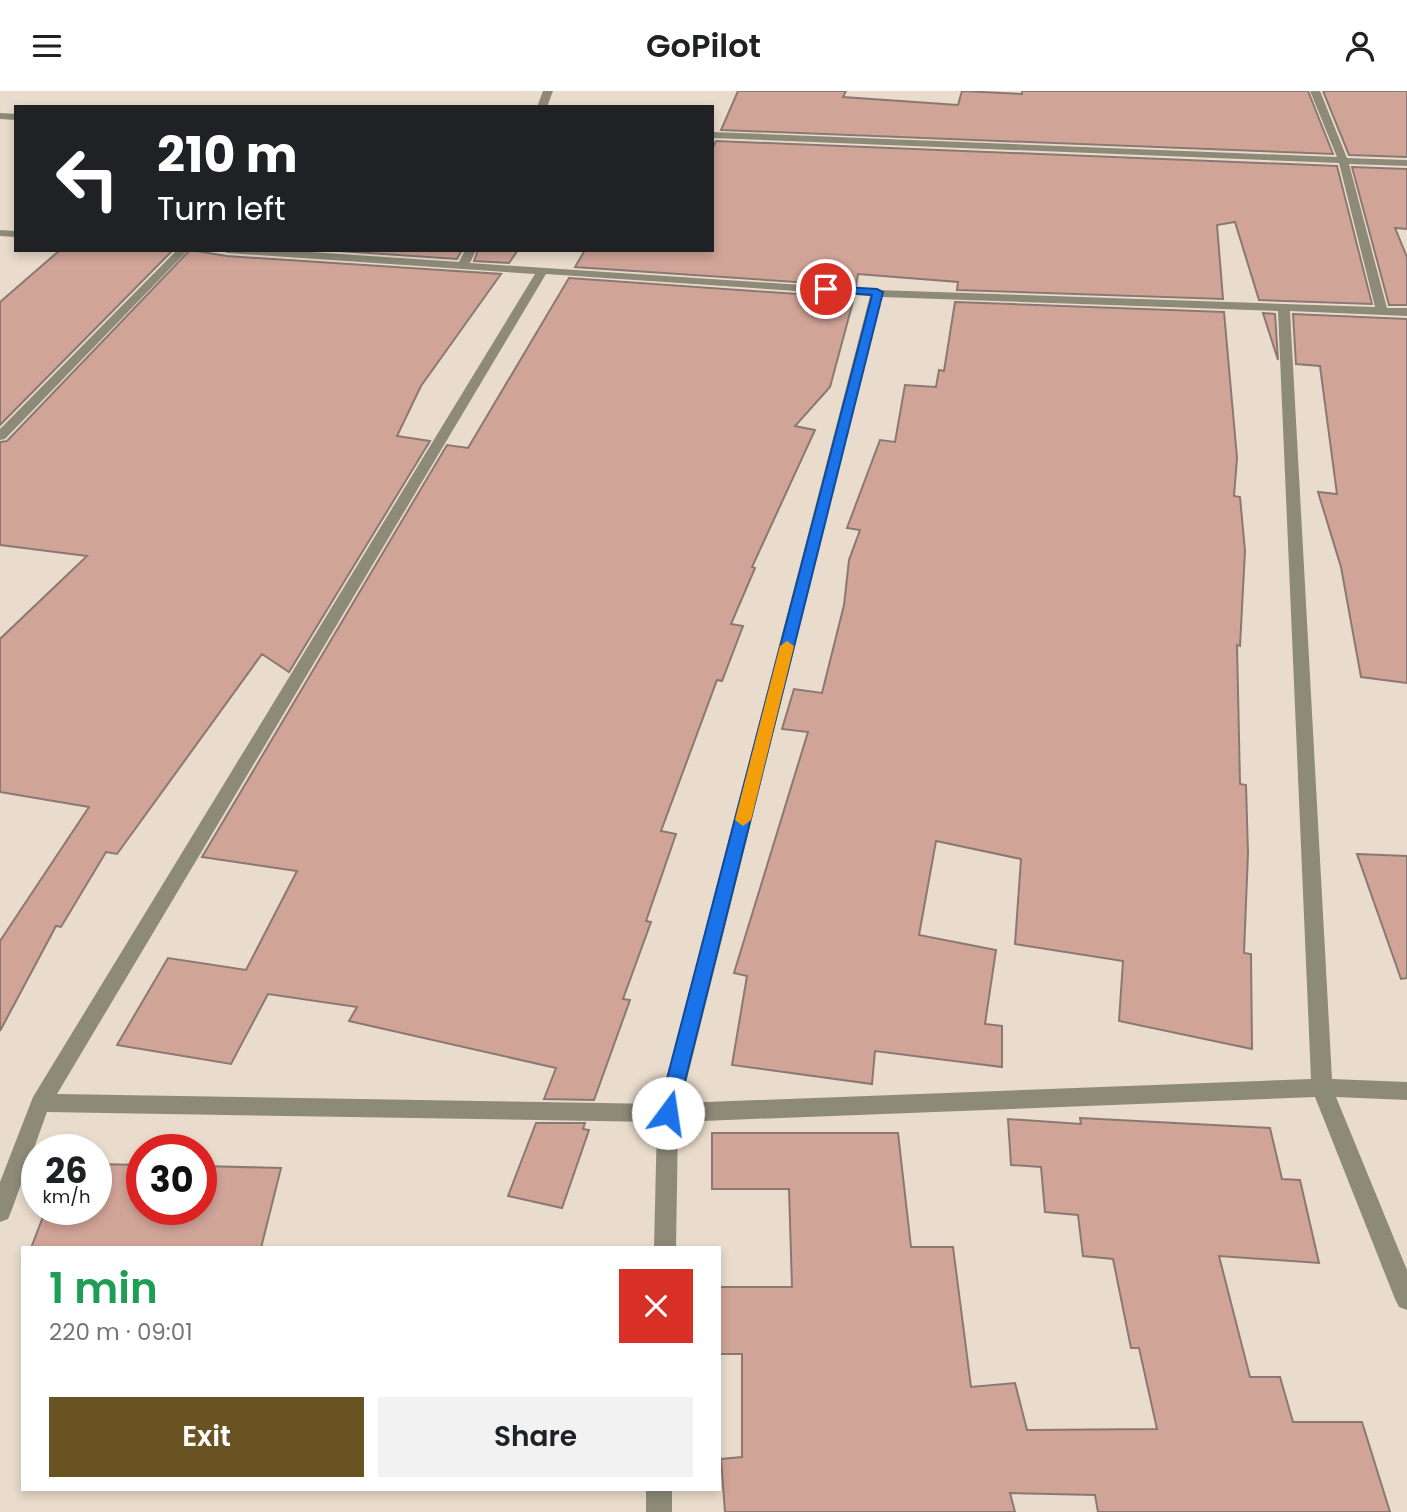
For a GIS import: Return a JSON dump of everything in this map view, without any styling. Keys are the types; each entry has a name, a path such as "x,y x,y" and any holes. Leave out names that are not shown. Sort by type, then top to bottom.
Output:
{"street":[{"path":"1315,91 1343,161 1382,312"},
{"path":"714,135 1407,163"},
{"path":"0,436 181,252"},
{"path":"254,252 877,292 1407,312"},
{"path":"462,267 470,252"},
{"path":"0,1212 40,1103 542,272"},
{"path":"665,1246 668,1113 877,292"},
{"path":"1284,308 1322,1088 1407,1299"},
{"path":"40,1103 668,1113 1322,1088 1407,1091"},
{"path":"659,1491 659,1512"}],"building":[{"path":"738,91 846,91 843,97 958,105 962,91 1022,94 1022,91 1308,91 1333,154 721,130"},
{"path":"1323,91 1407,91 1407,157 1349,155"},
{"path":"716,141 1337,166 1372,304 1259,300 1235,222 1217,225 1223,299 957,290 958,282 858,274 856,286 575,267 584,252 714,252"},
{"path":"1352,167 1407,169 1407,229 1395,228 1407,257 1407,305 1389,305"},
{"path":"58,252 171,252 0,425 0,302"},
{"path":"188,252 501,274 421,386 397,436 430,441 289,672 262,654 117,854 106,852 61,927 56,926 0,1031 0,941 89,807 0,792 0,639 87,556 0,545 0,442 7,441"},
{"path":"354,252 461,252 457,259"},
{"path":"477,252 517,252 509,263 474,261"},
{"path":"569,278 854,298 830,387 795,426 815,430 752,567 755,568 731,624 743,626 722,681 717,680 661,831 676,834 646,921 651,922 623,999 630,1000 594,1100 544,1099 556,1068 349,1021 357,1007 268,994 231,1064 117,1045 168,958 246,970 297,871 202,857 447,445 468,448"},
{"path":"955,302 1224,312 1237,458 1234,496 1240,497 1245,551 1240,646 1237,645 1240,784 1246,785 1248,853 1244,953 1251,954 1252,1049 1119,1021 1123,961 1015,944 1021,859 936,841 919,935 996,950 985,1024 1002,1026 1002,1067 875,1051 872,1084 732,1065 747,976 734,973 808,732 782,729 794,689 822,693 844,605 849,560 860,530 847,528 880,440 895,442 905,385 936,387 939,370 944,371"},
{"path":"1263,313 1275,314 1278,360"},
{"path":"1293,314 1407,319 1407,683 1361,677 1341,567 1318,492 1337,494 1320,366 1296,364"},
{"path":"1357,854 1407,856 1407,978 1401,979"},
{"path":"1080,1118 1270,1128 1282,1179 1300,1180 1319,1263 1219,1256 1250,1377 1280,1377 1293,1422 1362,1422 1390,1512 1098,1512 1095,1495 1010,1493 1015,1512 725,1512 721,1459 742,1457 742,1354 721,1354 721,1287 792,1287 789,1189 712,1189 712,1133 898,1133 911,1247 953,1247 971,1387 1015,1383 1027,1430 1157,1429 1139,1348 1131,1348 1113,1259 1083,1256 1078,1215 1045,1212 1041,1167 1011,1165 1008,1119 1081,1124"},
{"path":"536,1123 585,1123 583,1129 589,1130 562,1208 508,1196"},
{"path":"112,1164 126,1165 126,1225 217,1225 217,1166 281,1168 262,1246 32,1246 40,1225 112,1225"}],"slow traffic":[{"path":"743,820 787,646"}],"route":[{"path":"668,1113 877,292 826,289"}]}
